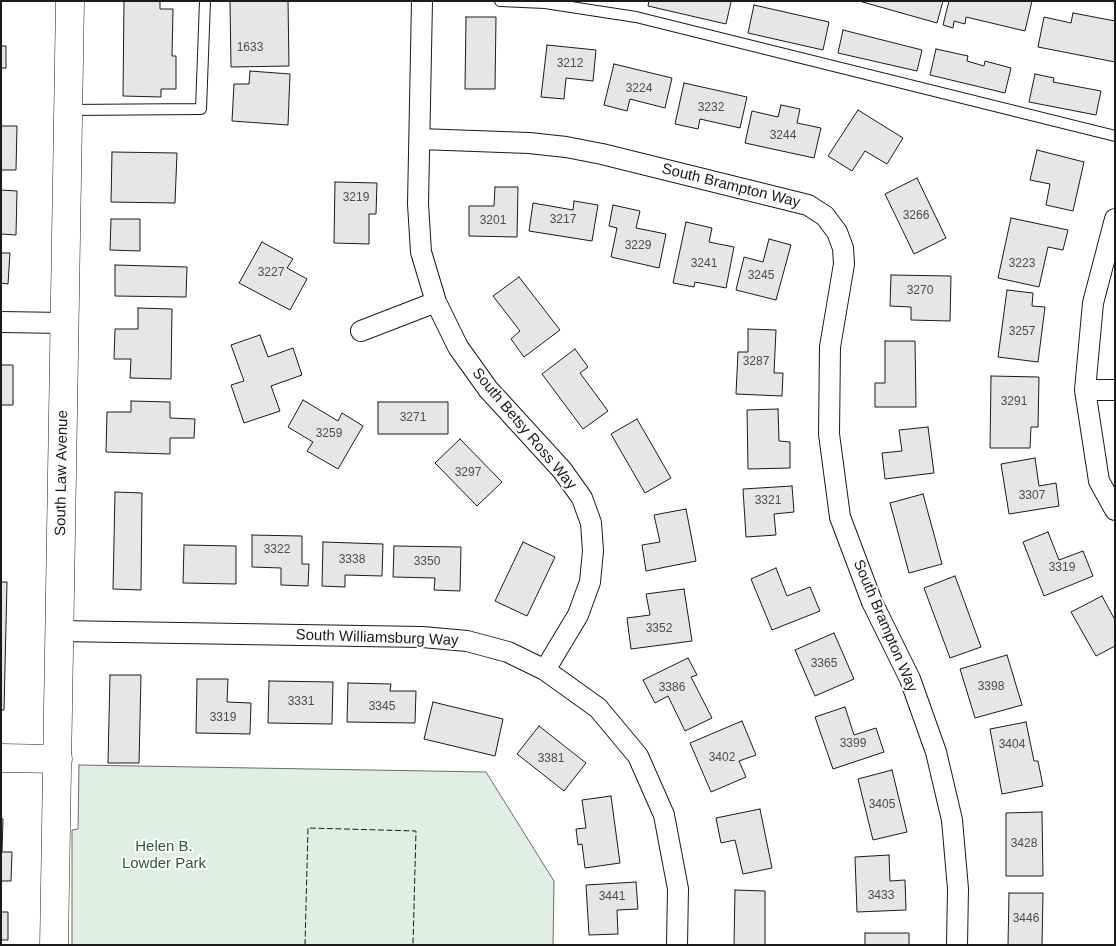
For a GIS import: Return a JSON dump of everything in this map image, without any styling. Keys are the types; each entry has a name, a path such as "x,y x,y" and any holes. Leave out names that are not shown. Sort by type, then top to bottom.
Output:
{"street":[{"name":"South Law Avenue","path":"54,945 70,1"},
{"name":"South Betsy Ross Way","path":"422,1 418,204 421,252 436,302 458,347 488,389 562,470 582,498 591,523 593,551 590,582 578,615 545,670"},
{"name":"South Brampton Way","path":"420,138 529,143 566,147 602,154 808,205 824,216 837,232 843,248 844,264 830,347 829,434 840,517 872,602 910,679 936,752 952,820 958,889 957,945"},
{"path":"1115,219 1094,303 1084,390 1099,481 1115,510"},
{"path":"361,330 436,302"},
{"path":"1,322 64,323"},
{"path":"1084,390 1115,390"},
{"name":"South Williamsburg Way","path":"59,631 422,637 467,641 508,652 545,670 598,708 638,756 664,815 678,889 677,945"},
{"path":"1,758 58,759"}],"lane":[{"path":"67,110 202,109 206,1"},
{"path":"500,1 545,3 636,17 1115,136"}],"green space":[{"name":"Helen B. Lowder Park","path":"79,765 486,772 554,881 553,945 72,945 72,830 78,829"}],"building":[{"path":"124,1 160,1 160,9 173,9 172,56 176,56 176,89 161,89 161,97 123,96"},
{"path":"230,1 288,1 289,66 231,67"},
{"path":"649,1 731,2 726,24 648,6"},
{"path":"859,1 943,1 937,23"},
{"path":"949,1 1032,1 1025,31 966,17 965,24 954,21 953,28 943,25"},
{"path":"754,5 829,22 823,50 748,33"},
{"path":"1073,13 1115,21 1115,62 1038,47 1044,17 1071,23"},
{"path":"466,17 496,17 495,89 465,89"},
{"path":"843,30 922,50 917,71 838,53"},
{"path":"547,45 596,50 593,81 566,78 564,99 541,97"},
{"path":"1,46 6,46 6,68 1,68"},
{"path":"936,49 968,56 967,61 984,66 985,61 1011,68 1005,93 930,75"},
{"path":"614,64 672,78 665,108 630,99 627,111 604,105"},
{"path":"250,71 290,74 288,125 232,121 234,84 249,84"},
{"path":"1035,74 1054,78 1053,82 1101,91 1096,115 1029,102"},
{"path":"684,83 747,97 740,128 700,119 698,129 675,124"},
{"path":"781,105 800,109 797,123 821,128 814,158 745,143 752,111 778,117"},
{"path":"858,110 903,138 887,164 865,151 852,171 828,156"},
{"path":"1,126 17,126 16,170 1,170"},
{"path":"1037,150 1084,162 1073,211 1046,205 1050,184 1030,180"},
{"path":"112,152 177,153 175,203 111,202"},
{"path":"917,178 946,238 914,254 885,194"},
{"path":"335,182 377,183 376,214 369,214 369,244 334,243"},
{"path":"495,187 518,187 517,237 469,236 469,206 494,206"},
{"path":"1,190 17,191 16,235 1,234"},
{"path":"574,201 598,205 592,241 529,231 533,203 573,210"},
{"path":"613,205 640,211 636,228 666,234 659,268 611,257 617,228 609,226"},
{"path":"1011,218 1068,230 1063,250 1048,247 1039,287 998,278"},
{"path":"111,219 140,219 140,251 110,250"},
{"path":"686,222 712,228 709,242 734,247 726,288 695,282 694,287 673,283"},
{"path":"769,239 791,245 776,300 736,290 744,257 763,262"},
{"path":"262,242 293,259 287,268 307,279 290,310 239,283"},
{"path":"1,253 10,253 8,284 1,283"},
{"path":"115,265 187,267 186,297 115,296"},
{"path":"891,275 951,276 950,321 911,320 911,307 890,306"},
{"path":"519,277 560,330 524,357 511,339 520,331 493,296"},
{"path":"1007,290 1033,293 1032,306 1045,307 1038,362 998,357"},
{"path":"138,308 172,309 171,379 130,378 131,359 114,359 115,329 138,329"},
{"path":"748,329 776,330 774,373 783,373 782,396 736,394 738,352 748,352"},
{"path":"260,335 268,357 293,348 302,375 271,386 280,411 244,423 231,385 244,381 231,345"},
{"path":"885,341 915,341 916,407 875,407 875,383 885,383"},
{"path":"575,349 588,367 580,373 608,411 583,429 542,374"},
{"path":"1,365 13,365 13,405 1,405"},
{"path":"991,376 1039,377 1038,427 1031,427 1030,448 990,448"},
{"path":"303,400 338,421 342,413 363,426 338,469 307,451 313,442 288,427"},
{"path":"131,401 170,402 170,418 195,419 194,438 170,438 170,454 106,452 107,412 131,412"},
{"path":"378,402 448,402 448,434 378,434"},
{"path":"778,409 779,441 790,442 790,468 748,469 747,410"},
{"path":"637,419 671,478 645,493 611,434"},
{"path":"928,427 934,473 885,479 882,453 902,451 899,430"},
{"path":"460,439 502,482 477,506 435,463"},
{"path":"1035,458 1039,486 1056,483 1059,506 1009,514 1001,464"},
{"path":"792,486 794,512 774,514 776,535 746,537 743,489"},
{"path":"115,492 142,493 141,590 113,589"},
{"path":"923,494 942,564 909,573 890,503"},
{"path":"686,509 696,561 646,571 642,545 660,542 654,515"},
{"path":"1048,532 1059,560 1083,551 1093,576 1044,596 1023,542"},
{"path":"252,535 302,536 302,564 309,564 308,586 281,585 281,568 252,567"},
{"path":"323,542 383,544 382,576 345,575 345,587 322,586"},
{"path":"523,542 555,557 527,616 495,601"},
{"path":"184,545 236,546 236,584 183,583"},
{"path":"394,546 461,547 460,591 434,590 435,578 393,577"},
{"path":"776,568 787,596 810,587 820,611 772,630 751,579"},
{"path":"955,576 981,647 950,658 924,588"},
{"path":"1,582 7,582 4,710 1,710"},
{"path":"684,589 692,641 631,649 627,618 650,615 646,594"},
{"path":"1102,596 1115,620 1115,646 1096,656 1071,612"},
{"path":"834,633 854,679 815,696 795,650"},
{"path":"1007,655 1022,705 975,718 960,669"},
{"path":"688,658 697,675 691,677 712,718 685,731 668,696 655,703 643,680"},
{"path":"110,675 141,675 139,763 108,763"},
{"path":"197,679 228,679 227,702 251,703 250,734 196,733"},
{"path":"269,681 333,682 332,724 268,723"},
{"path":"348,683 391,684 390,691 416,691 415,723 347,722"},
{"path":"433,702 503,719 495,756 424,739"},
{"path":"845,707 854,735 876,728 884,752 833,769 815,717"},
{"path":"742,721 756,755 739,761 746,777 711,792 690,743"},
{"path":"1026,722 1034,761 1038,761 1043,786 1002,794 990,729"},
{"path":"539,726 586,763 564,791 517,754"},
{"path":"892,770 907,832 873,840 858,779"},
{"path":"611,796 620,863 585,868 582,844 578,845 576,829 586,828 582,800"},
{"path":"760,809 772,868 743,874 735,840 721,843 716,818"},
{"path":"1042,812 1043,876 1006,876 1006,813"},
{"path":"1,819 3,819 2,852 12,852 11,881 1,881"},
{"path":"889,855 890,881 905,880 906,910 857,912 855,857"},
{"path":"636,882 638,909 617,910 618,934 589,935 586,885"},
{"path":"735,890 765,891 765,945 734,945"},
{"path":"1009,893 1043,893 1042,945 1008,945"},
{"path":"1,912 8,912 8,940 1,940"},
{"path":"865,933 909,933 909,945 865,945"}],"fence":[{"path":"305,945 308,828 416,831 413,945"}]}
